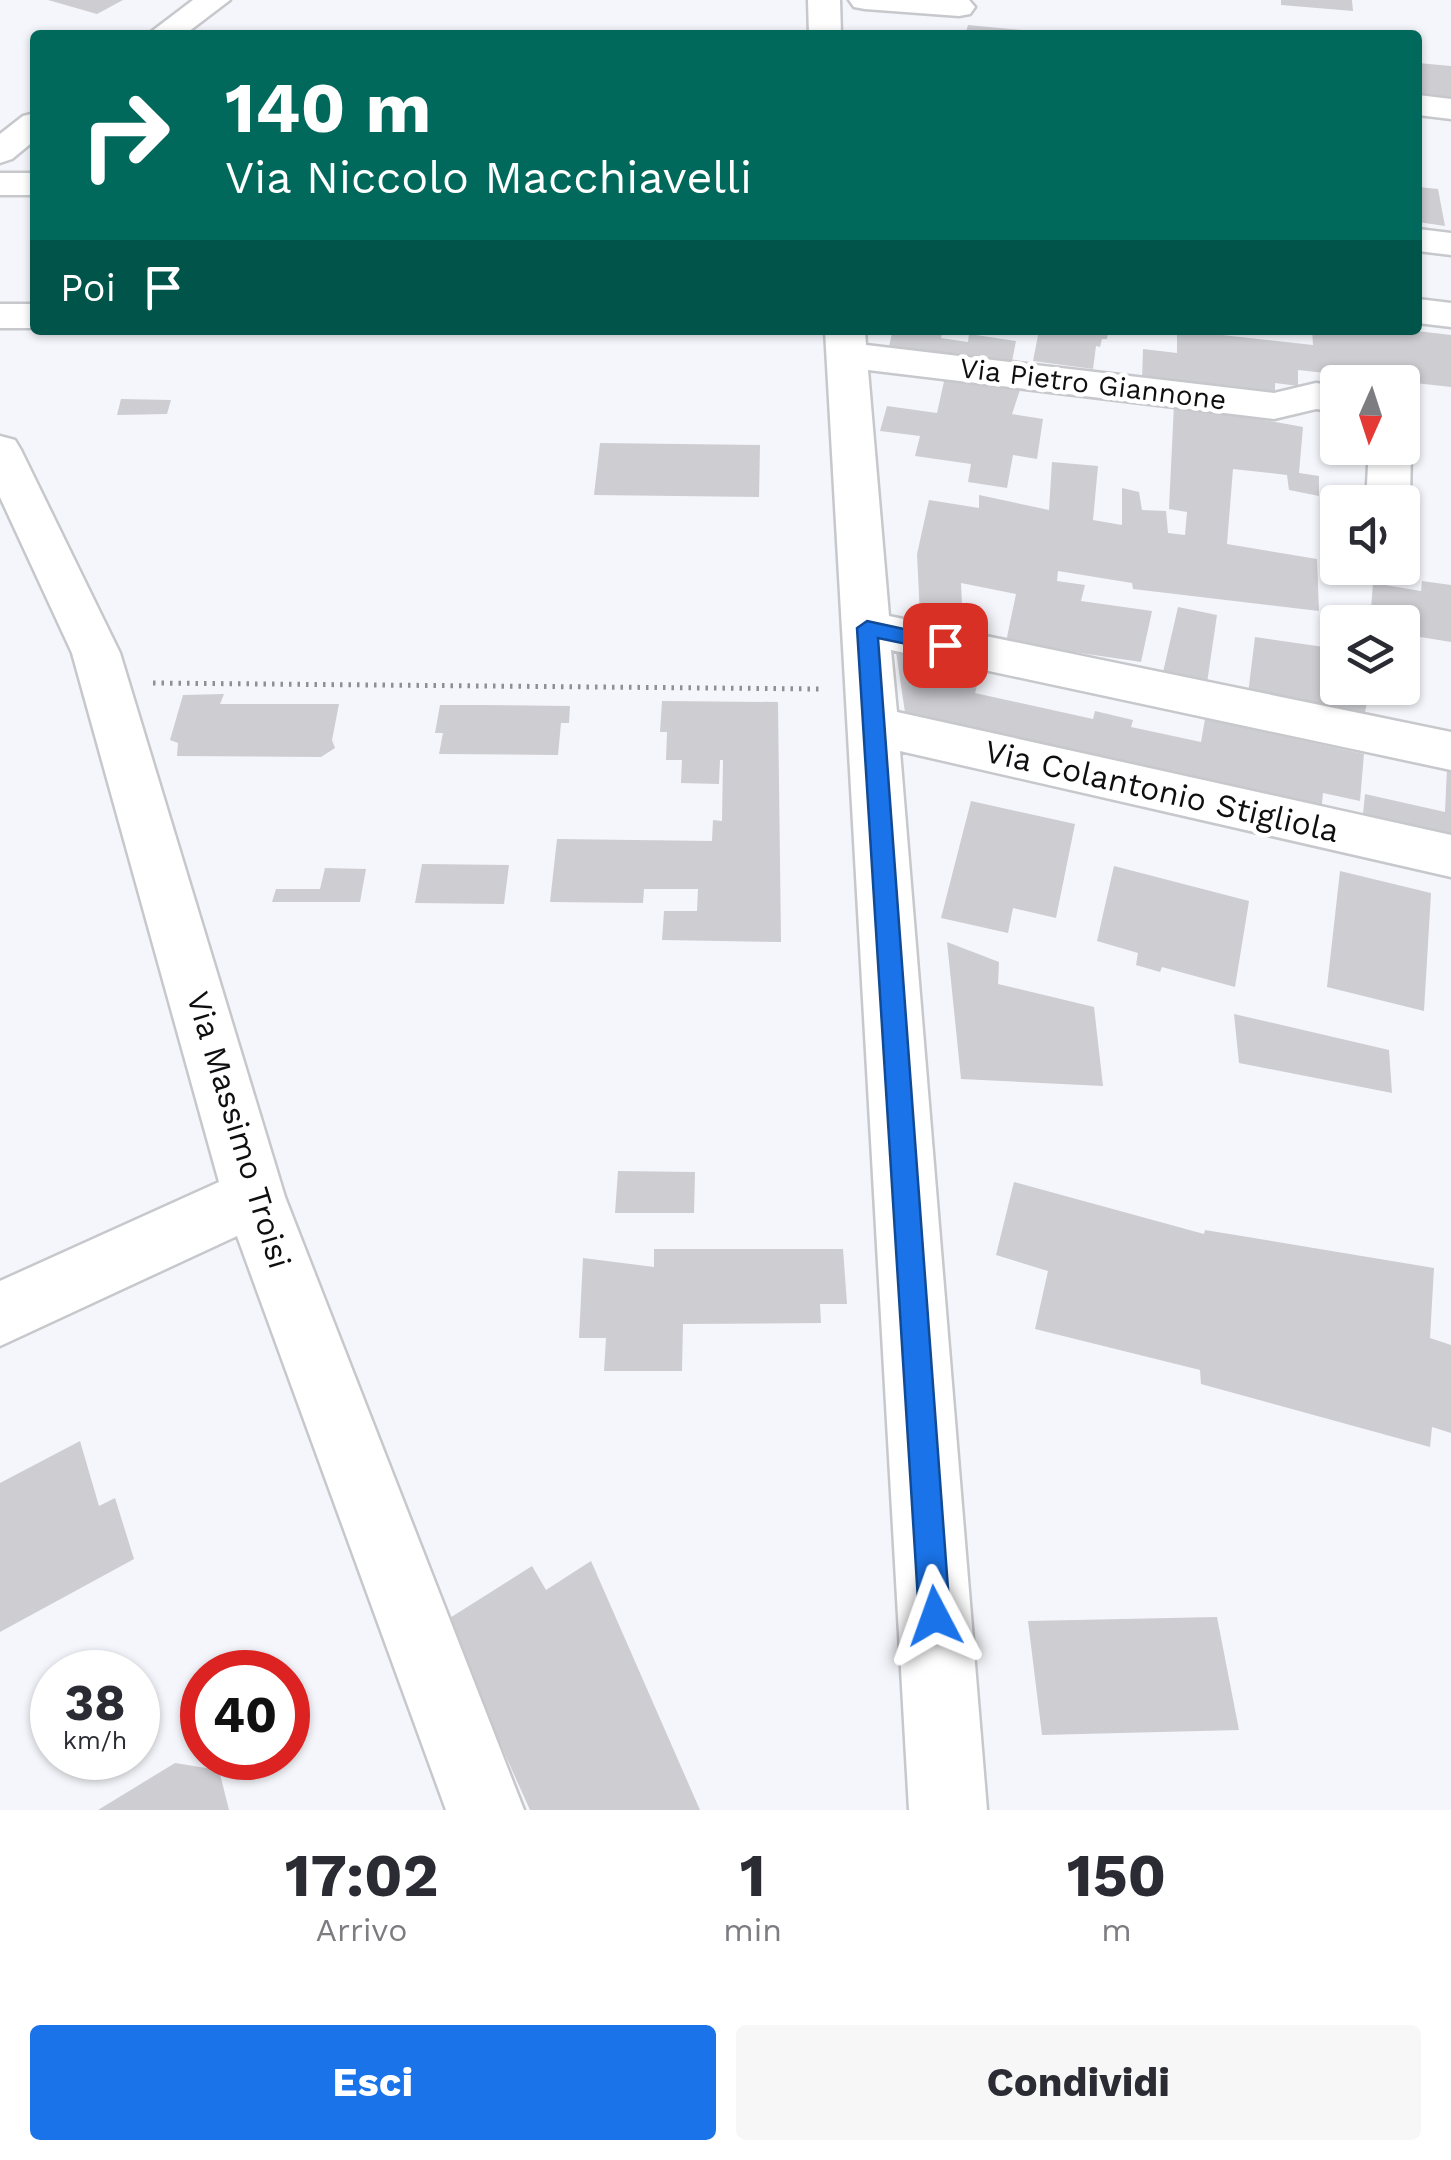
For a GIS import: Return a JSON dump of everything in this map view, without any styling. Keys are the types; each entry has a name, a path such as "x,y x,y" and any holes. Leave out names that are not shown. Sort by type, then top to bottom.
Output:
{"street":[{"path":"170,30 214,0"},
{"path":"824,0 826,30"},
{"path":"865,0 959,7"},
{"path":"1422,105 1451,108"},
{"path":"0,152 30,127"},
{"path":"0,184 30,184"},
{"path":"1422,240 1451,244"},
{"path":"1422,312 1451,315"},
{"path":"0,316 30,316"},
{"path":"846,342 948,1810"},
{"name":"Via Pietro Giannone","path":"846,342 1274,406 1320,397"},
{"name":"Via Massimo Troisi","path":"0,450 96,654 254,1196 485,1810"},
{"path":"867,628 1451,751"},
{"name":"Via Colantonio Stigliola","path":"872,708 1451,856"},
{"path":"0,1314 254,1196"}],"path":[{"path":"148,683 872,708"}],"building":[{"path":"48,0 123,0 97,14"},
{"path":"1281,0 1352,0 1353,11 1281,5"},
{"path":"968,25 1022,30 966,30"},
{"path":"1422,63 1451,66 1451,103 1422,100"},
{"path":"1422,187 1438,189 1445,226 1422,223"},
{"path":"1422,332 1451,335 1451,387 1420,384 1420,365 1320,365 1320,372 1298,370 1298,386 1275,383 1275,395 1142,380 1143,349 1177,353 1177,335 1222,335 1313,345 1312,335 1422,335"},
{"path":"892,335 942,335 941,338 968,342 969,335 976,335 1016,341 1010,371 887,354"},
{"path":"1038,335 1107,335 1100,347 1096,346 1093,369 1033,361"},
{"path":"945,377 1021,387 1012,414 1043,419 1037,459 1013,455 1007,488 968,482 971,464 915,456 920,436 880,431 887,406 937,413"},
{"path":"121,399 171,400 167,414 117,415"},
{"path":"1174,404 1303,427 1299,473 1319,476 1319,496 1289,490 1287,475 1233,469 1227,544 1317,559 1319,611 1133,589 1132,583 1058,571 1057,581 1085,585 1081,601 1152,611 1141,662 1006,642 1016,594 961,583 963,625 920,617 917,554 929,500 979,508 979,495 1049,510 1052,462 1098,466 1093,520 1122,525 1122,488 1139,492 1142,510 1166,511 1168,533 1185,535 1187,512 1169,509"},
{"path":"600,443 760,445 759,497 594,495"},
{"path":"1422,581 1451,585 1451,642 1420,637 1420,605 1371,605 1373,585 1421,591"},
{"path":"1178,607 1217,615 1207,683 1163,672"},
{"path":"1255,637 1320,646 1320,705 1366,705 1364,717 1248,694"},
{"path":"896,652 982,668 975,693 1093,719 1095,711 1133,720 1131,727 1201,742 1205,719 1364,754 1360,801 1323,793 1321,813 906,719"},
{"path":"224,694 220,704 339,704 332,740 335,748 321,757 177,756 178,743 170,740 183,695"},
{"path":"662,701 778,702 781,942 662,940 664,911 697,911 698,889 644,889 643,903 550,902 557,839 712,841 713,820 722,821 723,760 719,784 681,783 682,760 666,760 667,732 660,732"},
{"path":"440,705 570,706 569,723 561,723 558,755 439,754 443,733 435,733"},
{"path":"1447,768 1451,769 1451,844 1362,824 1365,794 1445,812"},
{"path":"971,801 1075,824 1056,918 1013,908 1008,933 941,918"},
{"path":"422,864 509,865 504,904 415,903"},
{"path":"1114,866 1249,901 1235,987 1162,967 1160,972 1136,965 1138,953 1097,941"},
{"path":"325,868 366,869 360,902 272,902 276,889 320,889"},
{"path":"1340,871 1431,893 1424,1011 1327,987"},
{"path":"947,942 999,962 998,984 1094,1007 1103,1086 961,1079"},
{"path":"1234,1014 1389,1050 1392,1093 1239,1063"},
{"path":"618,1171 695,1172 694,1213 615,1213"},
{"path":"1014,1182 1204,1234 1205,1230 1434,1268 1430,1338 1451,1345 1451,1433 1432,1427 1430,1447 1201,1384 1200,1370 1035,1329 1048,1271 996,1255"},
{"path":"654,1249 843,1249 847,1304 820,1304 821,1323 683,1324 682,1371 604,1371 606,1338 579,1338 583,1258 654,1267"},
{"path":"80,1441 99,1506 115,1498 134,1559 0,1632 0,1483"},
{"path":"591,1561 700,1810 530,1810 445,1621 532,1566 546,1590"},
{"path":"1217,1617 1239,1730 1042,1735 1028,1621"},
{"path":"175,1763 180,1764 180,1780 222,1780 229,1810 98,1810 147,1780 160,1780 160,1772"}],"route":[{"path":"935,1616 867,628 945,645"}]}
